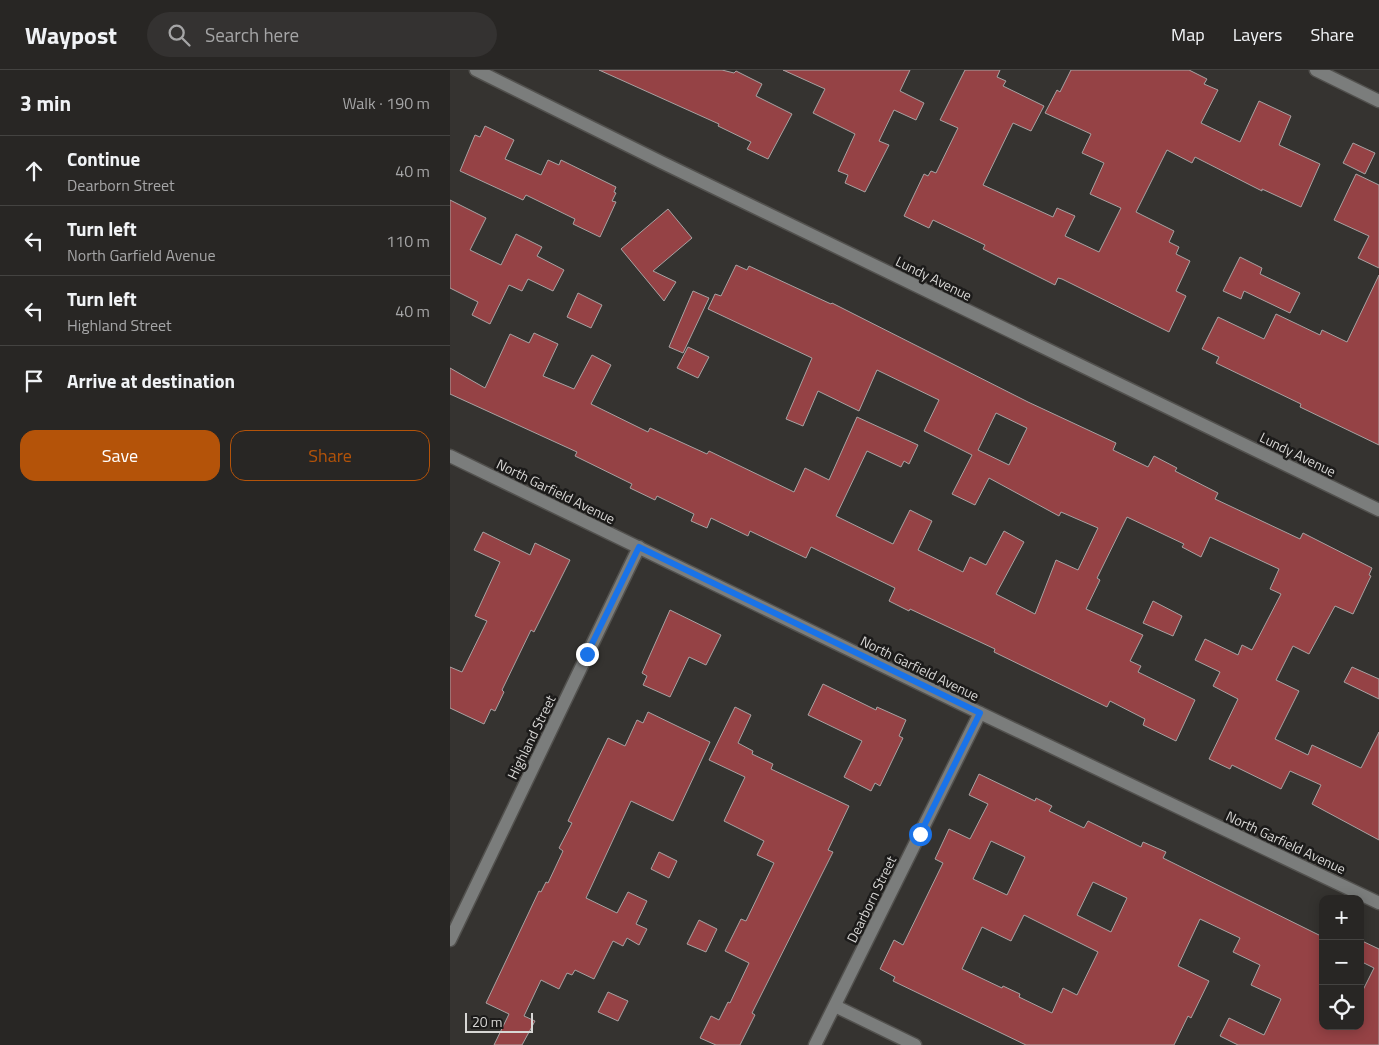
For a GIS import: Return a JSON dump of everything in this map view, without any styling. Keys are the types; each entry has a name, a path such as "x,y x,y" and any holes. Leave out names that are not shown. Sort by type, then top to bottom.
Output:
{"street":[{"name":"Lundy Avenue","path":"476,70 661,162 1379,510"},
{"path":"1316,70 1379,101"},
{"name":"North Garfield Avenue","path":"450,456 980,713 1379,903"},
{"name":"Highland Street","path":"450,940 639,547"},
{"name":"Dearborn Street","path":"816,1045 980,713"},
{"path":"835,1006 915,1045"}],"building":[{"path":"599,70 722,70 734,73 736,71 762,84 756,96 792,114 768,159 747,149 751,142 718,126 719,124"},
{"path":"783,70 910,70 900,91 924,103 916,120 894,110 879,141 889,145 865,192 845,183 848,175 838,171 855,134 813,113 825,89"},
{"path":"965,70 1000,70 997,77 1006,81 1003,86 1044,106 1031,131 1013,123 983,185 1053,217 1057,208 1075,216 1065,236 1099,252 1121,208 1090,194 1104,163 1082,153 1091,134 1045,113 1057,90 1060,92 1071,70 1189,70 1207,79 1204,84 1218,90 1201,123 1240,142 1259,101 1291,116 1279,145 1320,164 1301,207 1262,189 1262,191 1195,157 1192,163 1167,150 1136,212 1174,231 1169,242 1179,247 1176,254 1190,261 1176,291 1186,296 1169,332 1062,279 1058,278 1055,285 983,249 985,245 933,220 929,228 904,216 924,174 928,176 931,171 936,173 958,128 940,120"},
{"path":"485,126 514,140 505,159 541,175 548,160 559,165 561,160 616,187 614,192 616,193 612,201 616,202 600,237 573,224 575,219 526,195 523,200 460,171 475,135 480,137"},
{"path":"1353,143 1375,153 1365,174 1343,163"},
{"path":"1356,174 1379,185 1379,268 1358,258 1369,236 1334,220"},
{"path":"450,200 486,218 470,250 501,265 516,234 542,247 537,256 564,270 553,291 528,279 522,291 509,285 490,324 472,315 478,302 450,288"},
{"path":"668,209 692,238 653,271 676,282 664,301 621,249"},
{"path":"1240,257 1262,268 1260,274 1300,293 1290,313 1244,291 1241,299 1223,291"},
{"path":"736,265 747,270 749,266 832,303 1028,402 1116,443 1113,450 1148,467 1154,456 1177,468 1175,471 1218,493 1215,499 1300,539 1303,533 1372,568 1369,575 1371,576 1353,614 1335,606 1309,654 1293,646 1276,680 1299,691 1275,739 1308,755 1312,745 1361,768 1379,732 1379,840 1312,804 1321,785 1290,771 1281,789 1232,765 1230,769 1209,759 1238,699 1213,686 1220,672 1195,660 1205,639 1238,655 1242,645 1252,650 1281,594 1270,589 1279,569 1210,537 1201,557 1182,547 1184,544 1127,517 1097,578 1100,580 1086,609 1143,635 1130,661 1141,666 1138,672 1195,700 1176,741 1143,725 1145,719 1110,701 1107,707 994,652 995,649 889,601 895,588 811,547 806,558 750,531 748,536 711,518 707,528 691,521 694,514 657,496 655,500 630,488 632,484 575,456 577,452 450,394 450,368 485,388 510,334 529,343 534,333 558,344 543,376 574,389 592,355 611,365 591,404 648,432 650,428 707,454 709,451 794,492 805,468 829,480 857,417 918,445 909,464 904,461 901,467 867,451 836,516 893,544 910,510 932,521 918,550 963,572 970,557 986,565 1004,531 1024,542 996,594 1035,614 1056,560 1078,570 1098,528 1061,512 1059,516 989,478 975,505 952,494 972,455 924,431 939,400 877,370 859,411 818,391 803,426 786,419 812,358 708,309 715,294 721,296","holes":["996,413 1027,428 1009,465 978,450"]},
{"path":"1379,275 1379,445 1300,407 1301,404 1216,363 1219,357 1202,349 1218,317 1264,339 1276,314 1320,335 1322,330 1347,342"},
{"path":"693,291 709,298 683,353 669,347"},
{"path":"578,293 602,305 591,328 567,317"},
{"path":"688,347 709,357 698,378 677,368"},
{"path":"483,532 530,555 535,543 570,560 534,632 531,630 502,690 504,692 495,711 491,709 484,724 450,708 450,667 462,672 487,621 475,616 500,562 474,550"},
{"path":"1153,601 1182,616 1173,636 1143,623"},
{"path":"670,610 721,635 706,665 689,657 670,697 643,685 647,676 642,673"},
{"path":"1352,667 1379,679 1379,699 1344,682"},
{"path":"823,684 876,710 877,707 906,720 899,736 903,738 880,786 875,783 871,791 844,777 862,741 808,715"},
{"path":"735,707 751,715 738,743 753,751 752,754 773,764 771,769 849,806 828,850 833,852 752,1013 755,1015 740,1045 716,1045 700,1038 711,1016 719,1020 728,1002 730,1003 749,963 725,951 741,919 746,921 774,863 757,855 764,841 724,821 745,777 709,760"},
{"path":"648,712 710,742 673,821 631,801 586,898 617,913 628,892 647,901 636,924 647,929 639,945 627,938 623,946 613,941 594,979 575,970 572,975 567,973 559,989 541,980 524,1016 535,1021 522,1045 494,1045 509,1014 486,1003 539,891 541,892 546,882 548,883 563,851 559,848 572,823 568,821 608,738 625,746 637,720 643,723"},
{"path":"979,774 1035,801 1036,798 1052,806 1049,811 1084,828 1088,821 1141,847 1143,842 1166,852 1163,858 1319,935 1319,1030 1364,1030 1364,988 1374,968 1364,963 1364,942 1379,949 1379,1045 1238,1045 1220,1036 1229,1018 1264,1035 1281,999 1251,985 1260,965 1233,952 1240,938 1200,919 1178,966 1209,981 1191,1018 1188,1016 1174,1045 1026,1045 893,981 895,977 880,969 894,940 903,945 943,863 935,859 949,829 970,839 988,804 969,795","holes":["991,841 1025,857 1007,895 973,879","1093,882 1127,898 1111,932 1077,915","1024,915 1098,952 1077,995 1063,988 1052,1013 1019,997 1020,994 1003,986 1002,988 962,969 982,927 1011,941"]},
{"path":"659,852 677,861 669,878 651,869"},
{"path":"699,920 717,929 706,952 687,944"},
{"path":"608,992 628,1001 618,1021 598,1012"}],"route":[{"path":"587,654 639,547 980,713 920,834"}]}
